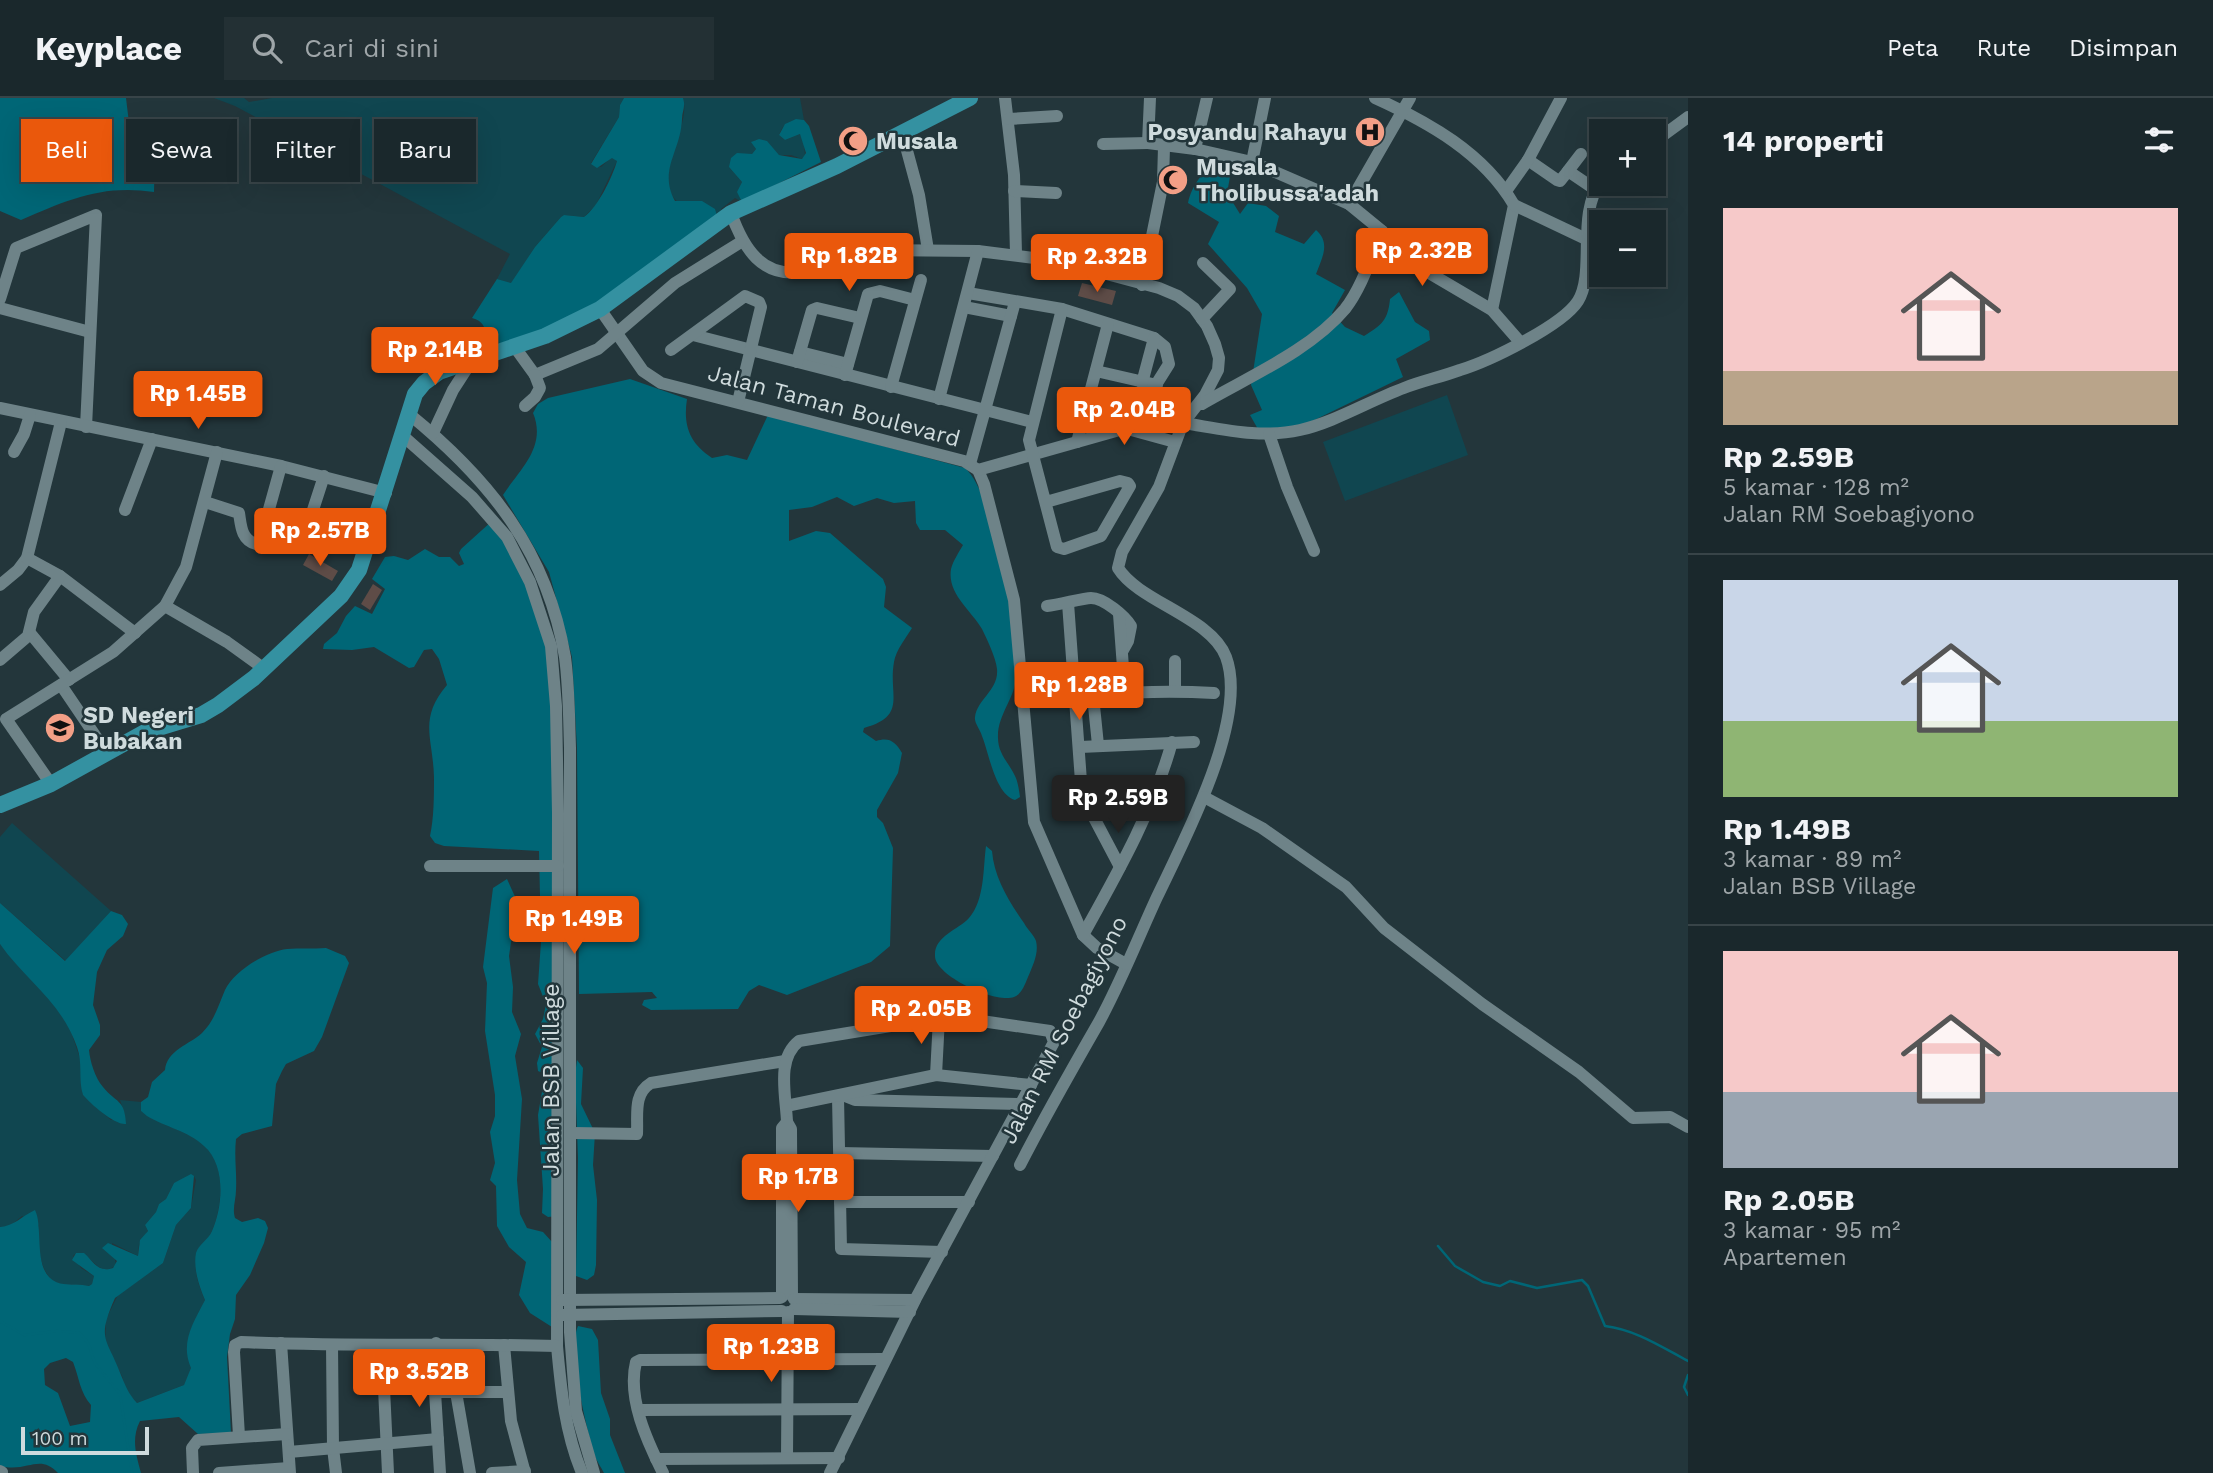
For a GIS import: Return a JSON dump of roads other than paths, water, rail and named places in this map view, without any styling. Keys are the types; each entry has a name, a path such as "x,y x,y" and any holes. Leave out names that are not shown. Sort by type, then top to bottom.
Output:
{"main road":[{"path":"0,805 51,784 145,732 201,715 235,694 347,589 359,570 371,538 415,394 430,377 473,359 545,336 600,309 731,213 837,166 970,98"}],"street":[{"path":"1005,98 1009,120 1016,254"},
{"path":"1148,143 1150,98"},
{"path":"1195,149 1207,98"},
{"path":"1252,162 1265,98"},
{"path":"1375,98 1449,137 1506,191 1514,205 1586,239"},
{"path":"1349,204 1410,98"},
{"path":"1506,191 1528,160 1561,98"},
{"path":"1009,120 1058,117"},
{"path":"1666,133 1688,117"},
{"path":"902,132 919,195 928,250"},
{"path":"1102,144 1148,143 1195,149 1252,162 1349,204 1382,231 1414,264 1492,310 1520,342"},
{"path":"1142,285 1163,182 1164,147"},
{"path":"1528,160 1557,180 1562,179 1581,154"},
{"path":"1568,171 1589,182"},
{"path":"1014,191 1056,193"},
{"path":"1183,423 1269,434 1300,430 1405,387 1463,370 1520,342 1563,317 1578,302 1584,283 1586,239 1596,196"},
{"path":"1492,310 1514,205"},
{"path":"535,375 598,349 618,335 675,283 741,242 731,213"},
{"path":"0,299 14,250 96,215 86,427"},
{"path":"1194,408 1303,345 1332,323 1358,287 1382,231"},
{"name":"Jalan RM Soebagiyono","path":"741,242 761,262 785,272 806,271 859,251 894,248 1016,254 1058,261 1178,296 1194,308 1202,319 1219,358 1213,383 1183,423 1159,487 1122,552 1118,568 1127,578 1212,636 1226,656 1230,676 1230,702 1219,755 1204,797 1099,1022 1020,1165"},
{"path":"939,399 978,251"},
{"path":"660,263 675,283"},
{"path":"1202,319 1230,289 1203,263"},
{"path":"891,387 921,280"},
{"path":"846,369 865,298 875,291 915,300"},
{"path":"968,293 1062,309 1154,338 1165,347 1170,358 1147,399"},
{"path":"671,350 748,295 761,303 738,402"},
{"path":"1015,302 985,411 974,467 1032,455 1123,429"},
{"path":"964,307 1011,316"},
{"path":"0,308 90,332"},
{"path":"798,357 814,308 860,318"},
{"name":"Jalan Taman Boulevard","path":"600,309 643,371 661,383 974,467 984,484 1012,582 1034,822 1083,935"},
{"path":"1046,502 1112,483 1124,481 1129,484 1120,506 1101,536 1059,548 1032,455 1029,440 1062,309"},
{"path":"1077,442 1108,324"},
{"path":"693,335 750,350 798,357 846,369 891,387 1032,422"},
{"path":"1142,383 1154,338"},
{"path":"514,346 535,375 540,388 526,406"},
{"path":"433,433 453,390 473,359"},
{"path":"1096,371 1157,385"},
{"path":"0,408 281,466 386,494"},
{"name":"Jalan BSB Village","path":"409,414 433,433 484,483 533,554 550,597 565,658 570,748 572,1133 564,1300 572,1391 580,1431 594,1473"},
{"path":"14,452 30,415"},
{"path":"1084,417 1175,442"},
{"path":"0,585 18,570 27,558 61,422"},
{"path":"1269,434 1287,487 1314,551"},
{"path":"402,436 486,510 507,537 530,582 551,646 556,706 564,1300 912,1306"},
{"path":"125,510 152,439"},
{"path":"51,784 3,714 65,682 113,652 165,606 186,567 217,452"},
{"path":"205,502 239,513 239,524 249,541 257,544 281,466"},
{"path":"313,513 324,476"},
{"path":"1112,483 1120,506"},
{"path":"327,520 371,538"},
{"path":"27,558 60,576 135,634"},
{"path":"3,652 30,633 34,612 60,576"},
{"path":"1047,606 1088,597 1097,599 1119,614 1125,694"},
{"path":"1068,603 1082,795 1120,867"},
{"path":"165,606 227,642 263,668"},
{"path":"30,633 65,682 107,753"},
{"path":"1175,661 1175,691"},
{"path":"1024,702 1076,695 1175,691 1214,693"},
{"path":"1093,696 1098,745"},
{"path":"1126,964 1097,948 1083,935 1144,820 1157,791 1172,742"},
{"path":"1080,747 1195,742"},
{"path":"1082,795 1157,791"},
{"path":"1134,793 1144,820"},
{"path":"1204,797 1262,828 1346,887 1384,928 1482,1004 1580,1072 1633,1118 1670,1117 1688,1127"},
{"path":"430,866 558,866"},
{"path":"936,1075 939,1018"},
{"path":"787,1457 791,1129 787,1122 785,1061 790,1049 799,1041 939,1018 968,1019 1050,1031 1054,1042 912,1306 830,1473"},
{"path":"572,1133 637,1134 638,1096 642,1089 651,1083 785,1061"},
{"path":"786,1106 936,1075 1031,1085"},
{"path":"842,1096 855,1100 1021,1104"},
{"path":"842,1096 841,1249 942,1252"},
{"path":"840,1153 993,1156"},
{"path":"840,1202 969,1202"},
{"path":"592,1300 593,1314"},
{"path":"582,1473 569,1437 561,1398 557,1346 565,1315 787,1303"},
{"path":"239,1436 235,1345 241,1342 382,1346 436,1343 557,1346"},
{"path":"219,1473 289,1470 281,1343"},
{"path":"436,1343 435,1392 440,1473"},
{"path":"332,1345 333,1448 336,1473"},
{"path":"492,1473 525,1472 511,1422 505,1345"},
{"path":"382,1346 388,1473"},
{"path":"663,1473 644,1430 639,1410 633,1384 636,1362 885,1359"},
{"path":"435,1392 507,1392"},
{"path":"456,1392 470,1473"},
{"path":"639,1410 861,1409"},
{"path":"193,1473 192,1448 195,1442 239,1436 287,1434"},
{"path":"289,1452 438,1439"},
{"path":"656,1459 839,1458"}],"waterway":[{"path":"1438,1246 1455,1266 1483,1282 1500,1286 1510,1281 1537,1288 1582,1280 1588,1286 1605,1326 1638,1335 1688,1361"},
{"path":"0,1321 24,1335 58,1331 80,1333 88,1343 95,1363 120,1394 132,1473"},
{"path":"1688,1375 1684,1387 1688,1395"}],"place":[{"name":"Posyandu Rahayu","path":"1370,132"},
{"name":"Musala","path":"853,141"},
{"name":"Musala Tholibussa'adah","path":"1173,180"},
{"name":"SD Negeri Bubakan","path":"60,728"}]}
